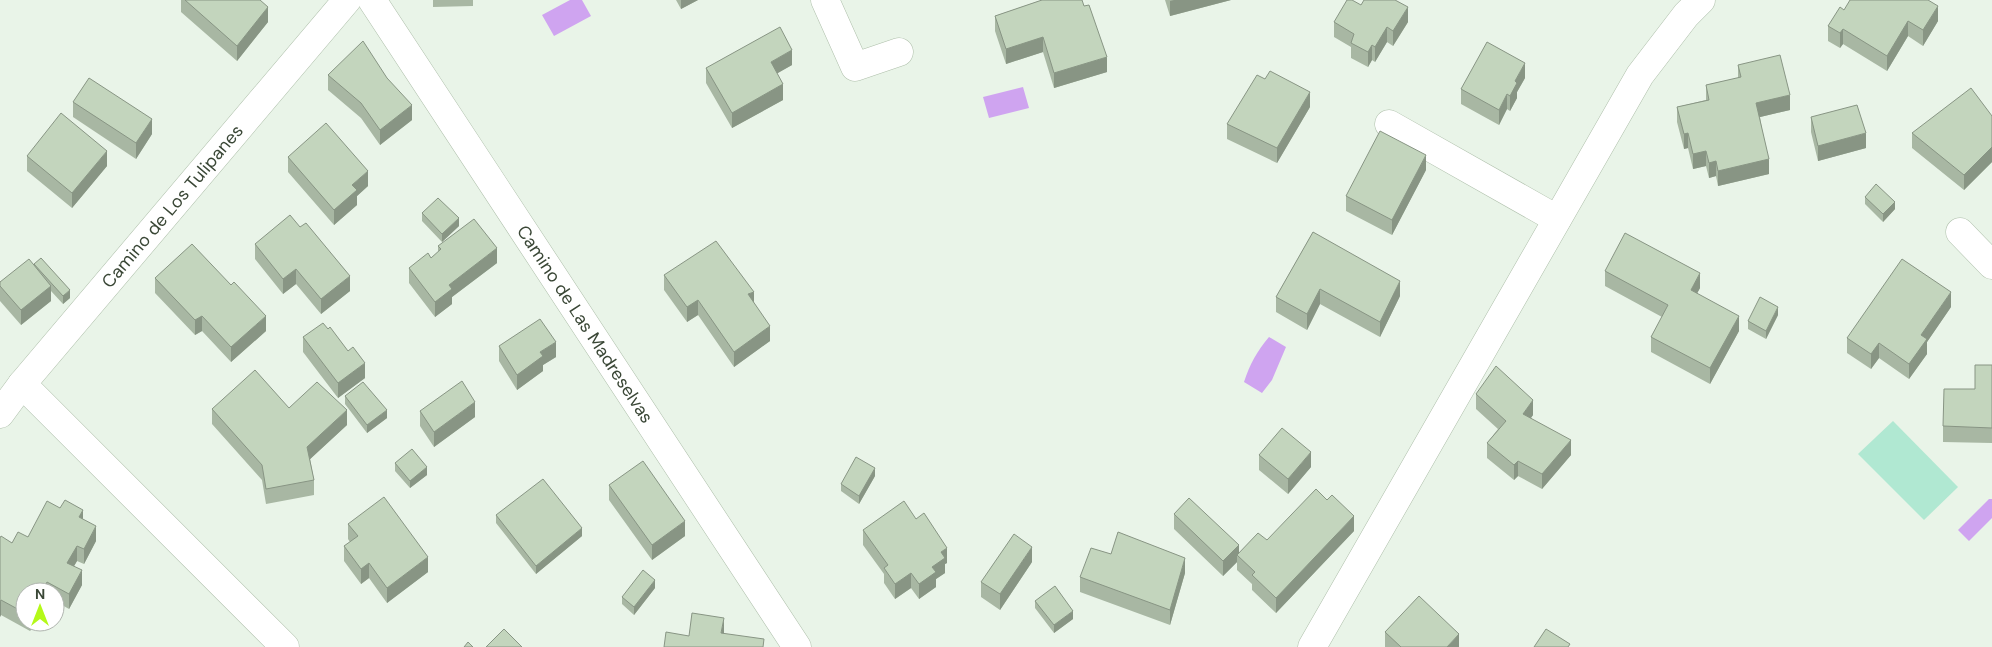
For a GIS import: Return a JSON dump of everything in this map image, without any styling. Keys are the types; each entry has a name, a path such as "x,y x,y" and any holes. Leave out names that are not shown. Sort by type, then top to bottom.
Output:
{"street":[{"name":"Camino de Los Tulipanes","path":"0,414 22,384 347,0"},
{"name":"Camino de Las Madreselvas","path":"372,0 797,647"},
{"path":"825,0 855,67 899,52"},
{"path":"1312,647 1640,75 1686,15 1701,0"},
{"path":"1389,124 1558,218"},
{"path":"1960,232 1992,265"},
{"path":"22,384 285,647"}],"green space":[{"path":"1893,421 1958,487 1924,520 1858,454"}],"shaded area":[{"path":"570,0 582,0 591,16 554,36 542,15"},
{"path":"1023,87 1029,108 989,118 983,97"},
{"path":"1269,337 1286,347 1272,380 1262,393 1244,382 1254,358"},
{"path":"1989,499 1992,499 1992,518 1969,541 1958,530"}],"building":[{"path":"185,0 260,0 268,7 237,46"},
{"path":"1042,0 1082,0 1084,6 1089,5 1107,57 1054,73 1043,37 1006,49 995,16"},
{"path":"1347,0 1352,0 1361,5 1364,0 1395,0 1408,7 1393,31 1387,27 1375,47 1372,45 1368,52 1351,43 1354,34 1334,22"},
{"path":"1850,0 1928,0 1938,6 1923,30 1908,21 1887,56 1843,29 1840,33 1828,26 1840,7 1844,10"},
{"path":"780,27 792,50 771,62 783,84 732,113 706,68"},
{"path":"363,41 387,78 412,105 380,130 361,103 328,75"},
{"path":"1487,42 1525,63 1515,81 1517,83 1510,96 1507,94 1499,110 1461,89"},
{"path":"1780,55 1790,95 1756,103 1769,159 1718,171 1716,161 1709,163 1706,151 1693,154 1688,133 1684,134 1677,107 1709,100 1706,85 1741,77 1738,65"},
{"path":"1270,71 1310,92 1277,148 1227,124 1257,75 1265,79"},
{"path":"89,78 152,119 136,143 73,102"},
{"path":"1971,88 1992,116 1992,147 1964,175 1912,133"},
{"path":"1857,105 1866,133 1818,146 1811,117"},
{"path":"61,113 107,151 72,193 27,156"},
{"path":"326,123 368,171 352,185 357,190 334,210 288,157"},
{"path":"1380,131 1426,155 1392,220 1346,196"},
{"path":"1876,184 1895,202 1883,214 1865,197"},
{"path":"438,198 459,218 442,234 422,213"},
{"path":"290,215 300,227 306,223 350,276 321,299 296,269 283,279 255,244"},
{"path":"474,219 497,248 449,285 452,289 435,302 409,268 428,253 431,258 441,249 438,246"},
{"path":"1313,232 1400,281 1380,322 1320,289 1307,314 1276,297"},
{"path":"1625,233 1700,273 1691,290 1739,316 1710,368 1651,337 1668,305 1605,271"},
{"path":"716,241 754,292 748,294 770,326 734,352 698,300 687,307 664,275"},
{"path":"192,244 231,285 234,282 266,316 231,347 202,316 195,320 155,278"},
{"path":"41,258 70,290 63,296 34,264"},
{"path":"29,259 51,286 21,310 0,286 0,282"},
{"path":"1902,259 1951,292 1921,335 1927,339 1909,364 1879,343 1871,354 1847,338"},
{"path":"1760,297 1778,307 1766,331 1748,321"},
{"path":"540,319 556,342 540,352 543,356 517,375 499,346"},
{"path":"323,323 328,329 330,327 348,351 353,347 365,363 338,383 303,337"},
{"path":"1975,365 1992,365 1992,428 1943,426 1944,389 1975,389"},
{"path":"1496,366 1533,400 1523,414 1571,440 1542,474 1518,461 1514,465 1487,443 1506,421 1476,394"},
{"path":"255,370 289,408 317,382 347,410 307,447 314,480 266,489 262,465 212,409"},
{"path":"462,381 475,402 434,432 420,411"},
{"path":"363,382 387,410 367,425 345,396"},
{"path":"1282,428 1311,452 1288,479 1259,455"},
{"path":"412,449 427,467 410,481 395,463"},
{"path":"856,457 875,468 859,496 841,484"},
{"path":"643,461 685,521 652,545 609,485"},
{"path":"543,479 582,528 536,566 496,515"},
{"path":"1316,489 1327,500 1332,495 1354,516 1276,598 1252,575 1255,572 1237,555 1258,533 1267,540"},
{"path":"384,497 428,557 387,588 369,563 361,569 344,546 358,536 348,524"},
{"path":"1189,498 1239,545 1223,561 1174,514"},
{"path":"65,500 83,510 79,517 96,526 84,549 77,546 67,563 82,570 69,594 65,592 65,582 15,582 15,608 1,600 0,602 1,536 12,543 18,532 28,537 47,501 60,508"},
{"path":"904,501 916,519 924,513 947,548 941,552 945,558 932,567 936,572 919,584 911,573 895,584 884,568 888,565 863,530"},
{"path":"1118,532 1185,558 1170,610 1080,577 1091,548 1111,554"},
{"path":"1014,534 1032,547 1000,594 981,582"},
{"path":"643,570 655,580 634,607 622,597"},
{"path":"1055,586 1073,611 1054,625 1035,601"},
{"path":"1419,596 1459,634 1447,647 1401,647 1385,632"},
{"path":"692,613 724,618 721,633 764,639 763,647 664,647 666,632 689,636"},
{"path":"504,629 522,647 486,647"},
{"path":"1546,629 1570,644 1568,647 1534,647"},
{"path":"468,642 473,647 464,647"}]}
